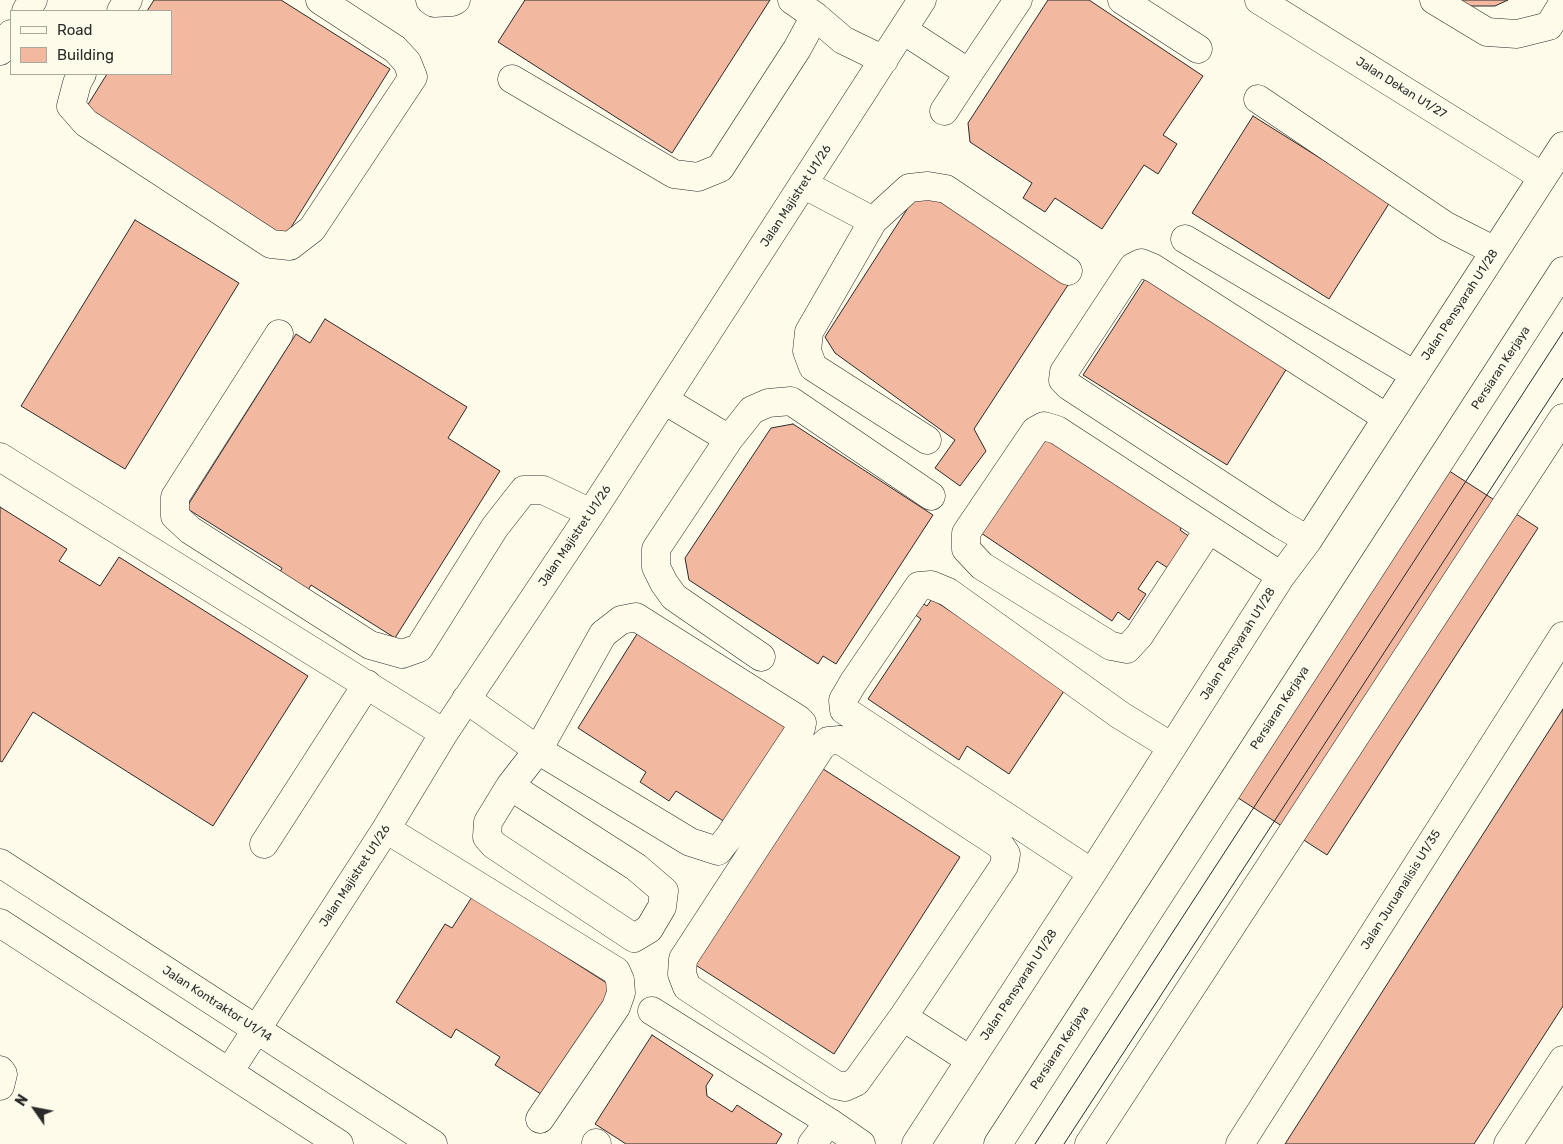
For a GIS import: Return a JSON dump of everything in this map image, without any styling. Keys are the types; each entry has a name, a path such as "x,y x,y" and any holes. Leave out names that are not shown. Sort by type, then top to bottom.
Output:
{"street":[{"path":"81,75 77,83 71,106 86,124 271,244 290,246 312,229 413,77 407,62 395,49 320,0"},
{"path":"430,0 434,3 456,0"},
{"path":"792,0 815,16 843,40 884,60"},
{"name":"Jalan Majistret U1/26","path":"229,1072 386,828 444,733 664,400 922,0"},
{"path":"944,111 1018,0"},
{"path":"1122,0 1151,7 1198,49"},
{"name":"Jalan Dekan U1/27","path":"1259,0 1543,177"},
{"path":"1434,0 1487,32 1517,34 1549,26 1563,4"},
{"path":"512,79 674,174 698,178 720,168 797,49 815,16"},
{"path":"903,30 969,73"},
{"path":"0,51 10,36"},
{"path":"1258,99 1446,226 1495,251"},
{"name":"Jalan Pensyarah U1/28","path":"916,1144 1281,576 1308,540 1563,146"},
{"path":"803,184 873,221"},
{"path":"927,440 813,367 807,351 809,332 873,221 910,188 928,186 946,189 1068,271"},
{"path":"1185,239 1415,375"},
{"path":"1308,540 1069,386 1063,380 1064,372 1133,267 1141,263 1154,268 1387,418"},
{"name":"Persiaran Kerjaya","path":"998,1144 1563,271"},
{"path":"279,334 175,497 175,516 190,530 370,645 402,654 419,648 495,527 524,490 543,490 590,513"},
{"path":"664,400 729,439"},
{"path":"761,657 674,598 656,568 656,549 729,439 752,410 768,402 790,401 931,496"},
{"path":"1091,1144 1128,1084 1563,418"},
{"path":"1209,529 1139,636 1127,649 1111,646 982,566 966,549 966,533 1036,431 1044,426 1057,430 1209,529 1281,576"},
{"path":"0,457 444,733"},
{"path":"1092,872 844,710 843,700 853,683 919,586 931,585 948,592 1120,715 1172,747"},
{"path":"466,699 538,750 690,842 718,851 730,837 802,724 798,719 636,618 622,620 603,634 538,750 510,786 488,822 486,837 494,845 634,938 649,929 662,907 664,891 636,868 510,786"},
{"name":"Jalan Juruanalisis U1/35","path":"1240,1144 1563,636"},
{"path":"264,844 367,684"},
{"path":"840,740 1000,845 1006,854 1004,866 903,1017 856,1082 846,1087 836,1085 687,987 682,974 683,959 821,747 828,742 840,740"},
{"path":"386,828 616,971 620,980 621,993 616,1007 540,1119"},
{"name":"Jalan Kontraktor U1/14","path":"0,863 434,1144"},
{"path":"0,923 339,1144"},
{"path":"652,1011 861,1144"},
{"path":"903,1017 970,1060"},
{"path":"1508,1144 1563,1060"},
{"path":"0,1070 3,1074 0,1086"},
{"path":"812,1144 829,1122"}],"building":[{"path":"154,0 281,0 390,69 285,237 84,111 106,75 172,75 172,10 148,10"},
{"path":"525,0 770,0 672,153 498,42"},
{"path":"1048,0 1089,0 1203,76 1163,135 1177,144 1158,174 1144,165 1102,229 1055,198 1045,212 1023,198 1032,183 970,142 968,123"},
{"path":"1460,0 1508,0 1495,6 1469,6"},
{"path":"1253,116 1390,202 1329,299 1192,213"},
{"path":"929,194 1068,285 974,429 986,451 960,486 935,468 955,440 835,353 825,337 913,200"},
{"path":"135,220 239,283 125,469 21,406"},
{"path":"1147,276 1287,368 1227,465 1083,375"},
{"path":"325,319 467,407 448,438 500,471 395,638 311,585 306,594 278,576 282,568 186,508 296,334 310,343"},
{"path":"793,424 933,515 836,664 823,656 818,664 689,580 685,558 771,428"},
{"path":"1046,430 1184,523 1180,530 1190,537 1168,568 1157,561 1138,589 1146,594 1129,620 1118,612 1112,621 978,531"},
{"path":"1443,467 1538,528 1327,855 1232,794"},
{"path":"0,507 67,549 59,561 100,586 119,557 308,676 213,826 33,712 2,762 0,761"},
{"path":"913,597 927,606 932,599 1066,688 1009,774 967,746 959,760 868,699 921,619 906,608"},
{"path":"642,626 798,726 733,827 676,791 669,801 640,782 646,772 578,728"},
{"path":"1563,709 1563,1006 1474,1144 1285,1144"},
{"path":"817,765 960,857 834,1054 691,962"},
{"path":"472,897 613,987 544,1096 495,1065 500,1057 456,1029 451,1038 396,1002 445,924 452,928"},
{"path":"652,1035 713,1075 706,1086 707,1096 732,1112 737,1105 782,1134 776,1144 626,1144 595,1124"}],"tram line":[{"path":"1035,1144 1563,332"},
{"path":"1064,1144 1563,378"}]}
